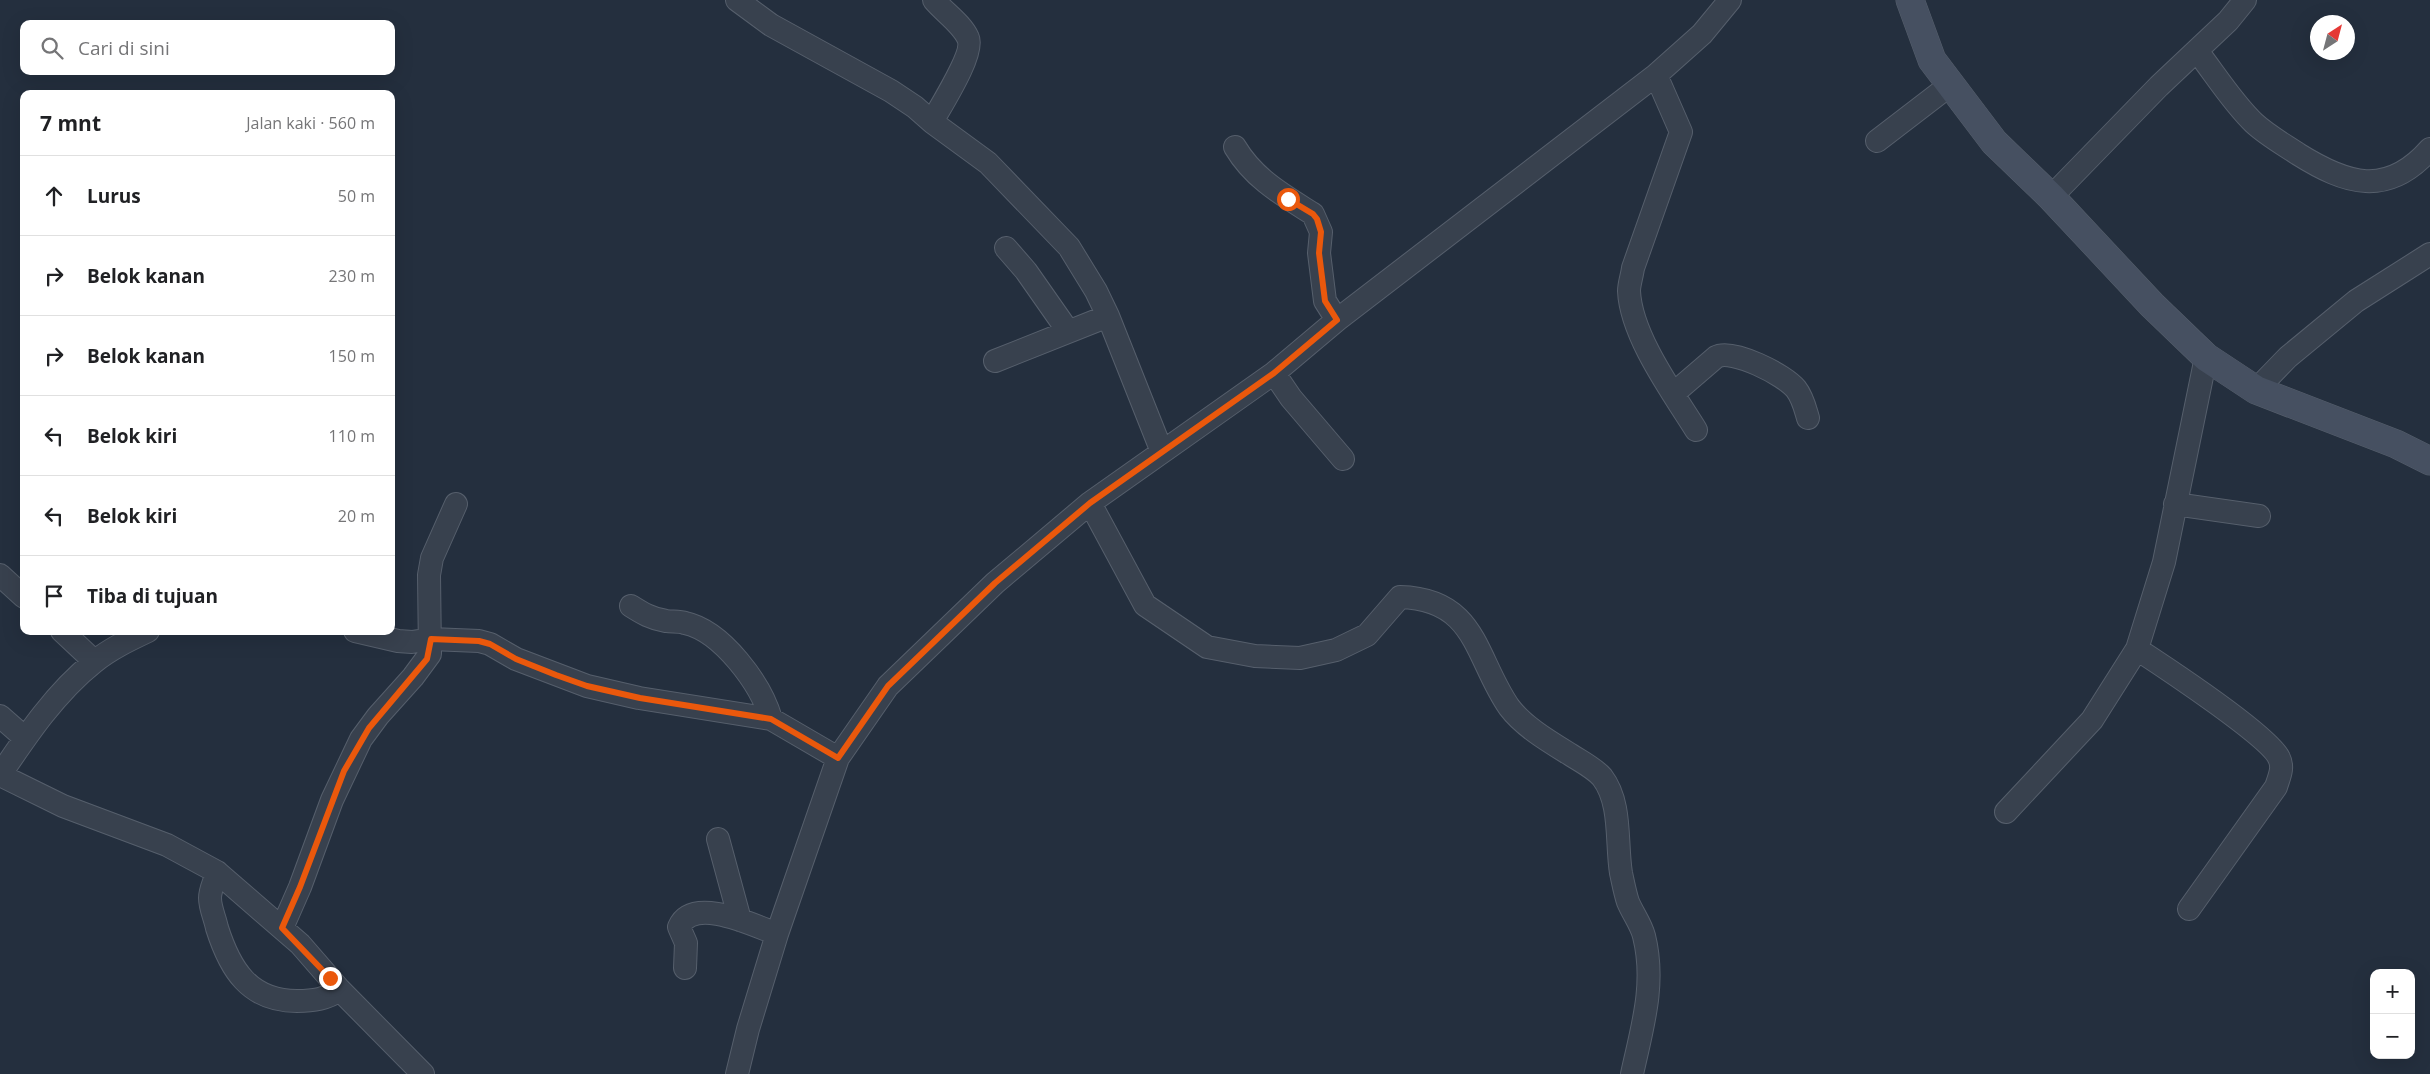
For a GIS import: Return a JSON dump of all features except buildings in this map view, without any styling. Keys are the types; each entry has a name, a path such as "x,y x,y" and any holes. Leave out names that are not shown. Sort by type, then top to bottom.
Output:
{"street":[{"path":"738,0 771,25 805,46 891,91 988,163 1069,247 1092,283 1108,316 1162,452"},
{"path":"932,122 953,84 970,45 968,37 962,28 934,0"},
{"path":"737,1074 748,1029 777,934 838,758 888,686 995,583 1090,503 1274,373 1337,320 1656,75 1702,34 1730,0"},
{"path":"1910,0 1932,60 1994,142 2051,197 2152,305 2206,357 2256,390 2396,444 2430,461"},
{"path":"2051,197 2159,86 2228,21 2245,0"},
{"path":"2197,51 2254,122 2304,158 2340,177 2362,183 2394,176 2408,168 2430,149"},
{"path":"1656,75 1680,132 1633,268 1629,291 1637,323 1649,354 1696,430"},
{"path":"1877,141 1950,85"},
{"path":"1235,147 1245,164 1272,189 1313,214 1317,219 1321,232 1319,253 1325,301 1337,320"},
{"path":"1006,248 1026,271 1068,331"},
{"path":"2256,390 2288,357 2356,301 2430,254"},
{"path":"995,361 1108,316"},
{"path":"1673,394 1716,357 1722,354 1730,354 1774,372 1786,380 1801,396 1808,418"},
{"path":"2006,812 2092,720 2137,649 2162,571 2206,357"},
{"path":"1274,373 1291,398 1343,459"},
{"path":"1090,503 1145,605 1207,647 1255,656 1300,658 1336,650 1367,635 1400,597 1418,598 1439,605 1465,625 1483,653 1494,678 1515,714 1530,727 1590,767 1602,778 1610,793 1616,814 1621,872 1625,892 1643,934 1648,956 1649,998 1632,1074"},
{"path":"282,928 300,887 344,771 361,739 427,659 431,639 428,620 429,575 432,558 456,504"},
{"path":"2175,504 2259,516"},
{"path":"0,575 20,593"},
{"path":"631,606 647,616 666,621 684,622 700,628 718,640 730,650 767,703 771,719"},
{"path":"66,635 94,661"},
{"path":"139,635 122,643 94,661 69,685 25,738 0,775 63,806 167,845 217,872 300,944 340,990 423,1074"},
{"path":"372,635 412,642 431,639 479,641 490,644 516,659 587,686 640,698 771,719 838,758"},
{"path":"2137,649 2239,721 2272,747 2280,759 2281,771 2276,787 2189,909"},
{"path":"0,716 25,738"},
{"path":"718,839 740,920"},
{"path":"217,872 210,897 221,939 231,963 252,989 274,999 292,1001 327,998 340,990"},
{"path":"685,968 686,943 679,927 682,921 690,915 705,912 740,920 777,934"}],"route":[{"path":"330,978 300,944 282,928 300,887 344,771 369,728 414,677 427,659 430,654 431,639 467,639 490,644 516,659 587,686 640,698 771,719 838,758 888,686 995,583 1090,503 1274,373 1337,320 1325,301 1319,253 1321,232 1317,219 1313,214 1288,199"}]}
